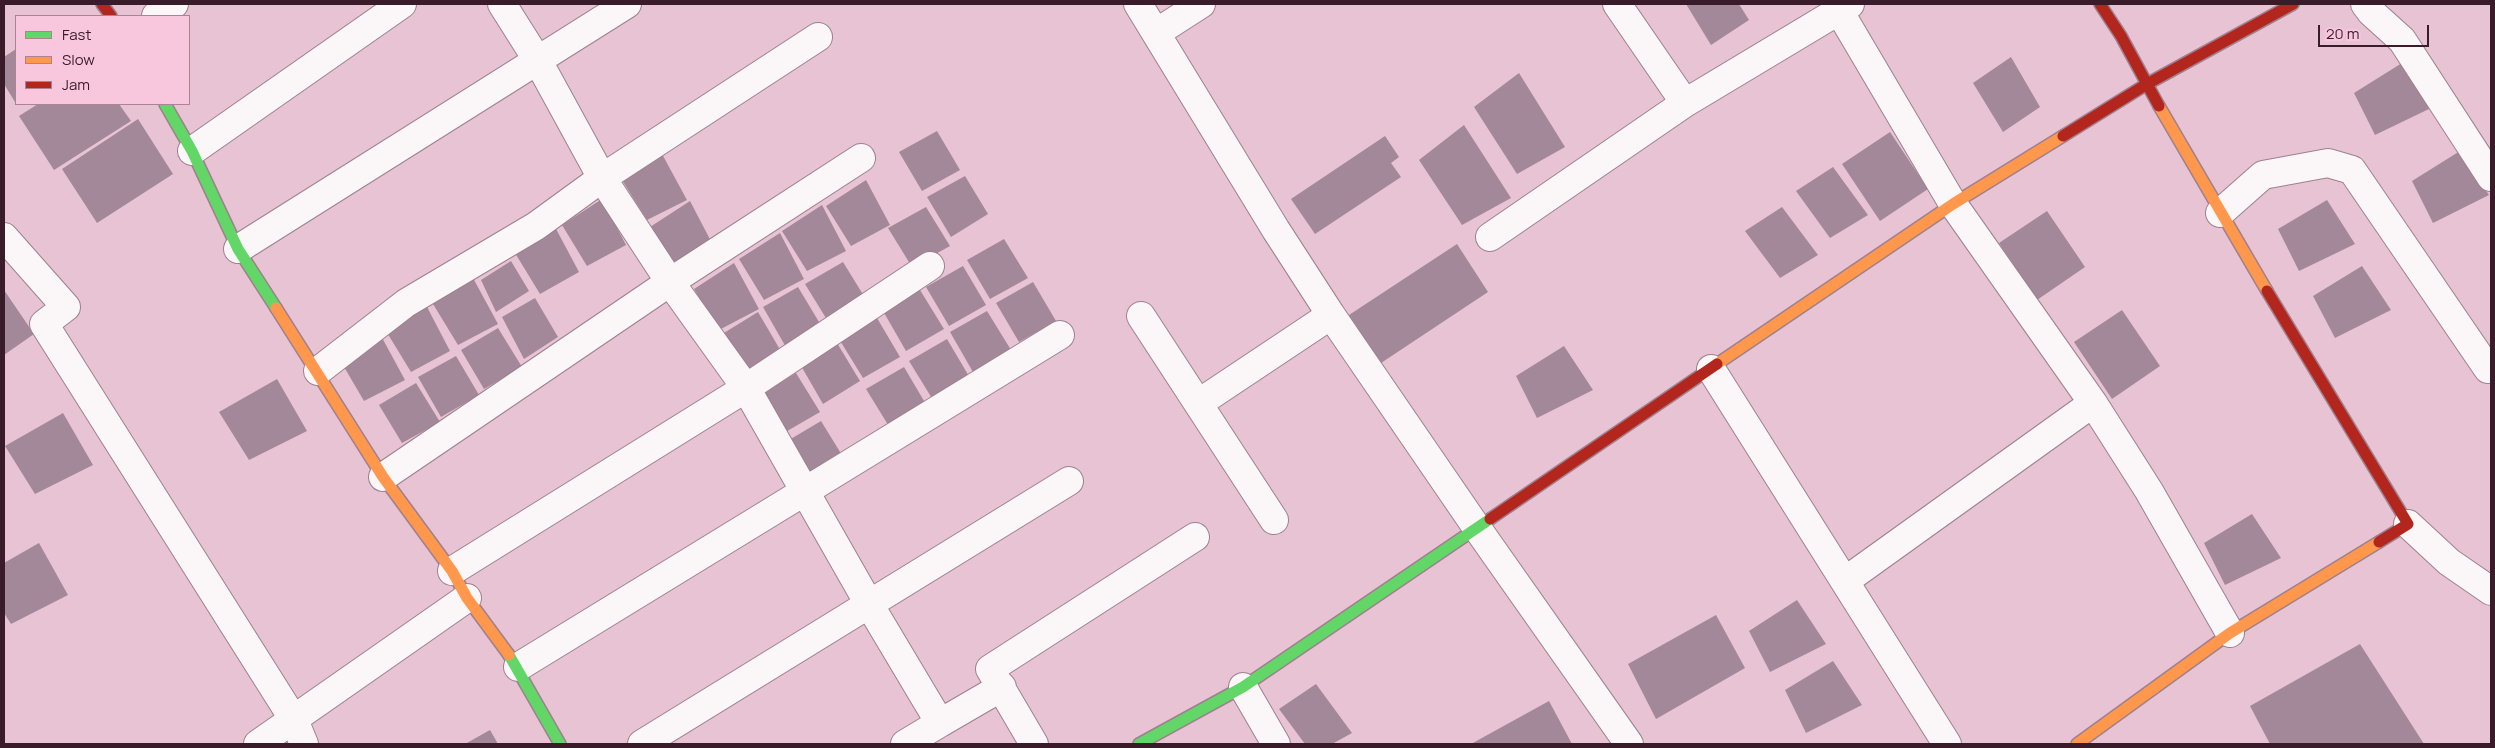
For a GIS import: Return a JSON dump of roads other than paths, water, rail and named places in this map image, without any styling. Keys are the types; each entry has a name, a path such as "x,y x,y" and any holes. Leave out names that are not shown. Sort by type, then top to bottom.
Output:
{"street":[{"path":"102,4 110,15"},
{"path":"158,15 174,4"},
{"path":"192,151 402,4"},
{"path":"502,4 538,61 602,178 670,282 746,388 806,490 868,604 940,723"},
{"path":"238,249 627,4"},
{"path":"1138,4 1276,230 1331,314 1477,528 1630,744"},
{"path":"1156,33 1201,4"},
{"path":"1617,4 1685,103"},
{"path":"2100,4 2121,36 2220,213 2408,524 2449,562 2491,591"},
{"path":"1140,744 1243,687 1953,204 2147,84 2278,14 2293,4"},
{"path":"2366,4 2371,12 2402,40 2491,177"},
{"path":"1490,237 1685,103 1842,6 1953,204 2093,403 2149,491 2230,633"},
{"path":"318,371 406,304 536,226 602,178 818,37"},
{"path":"166,105 192,151 238,249 318,371 383,477 452,571 467,598 518,667 560,744"},
{"path":"383,477 670,282 861,158"},
{"path":"2220,213 2263,174 2328,163 2352,170 2488,369"},
{"path":"4,237 66,307 44,324 299,732"},
{"path":"452,571 746,388 930,266"},
{"path":"1199,403 1331,314"},
{"path":"1141,316 1274,520"},
{"path":"518,667 1060,335"},
{"path":"1711,369 1947,744"},
{"path":"1845,581 2093,403"},
{"path":"642,744 1068,481"},
{"path":"2078,744 2230,633 2408,524"},
{"path":"1034,744 1002,686 990,669 1195,537"},
{"path":"258,744 299,732 467,598"},
{"path":"905,744 1002,686"},
{"path":"1243,687 1276,744"}]}
